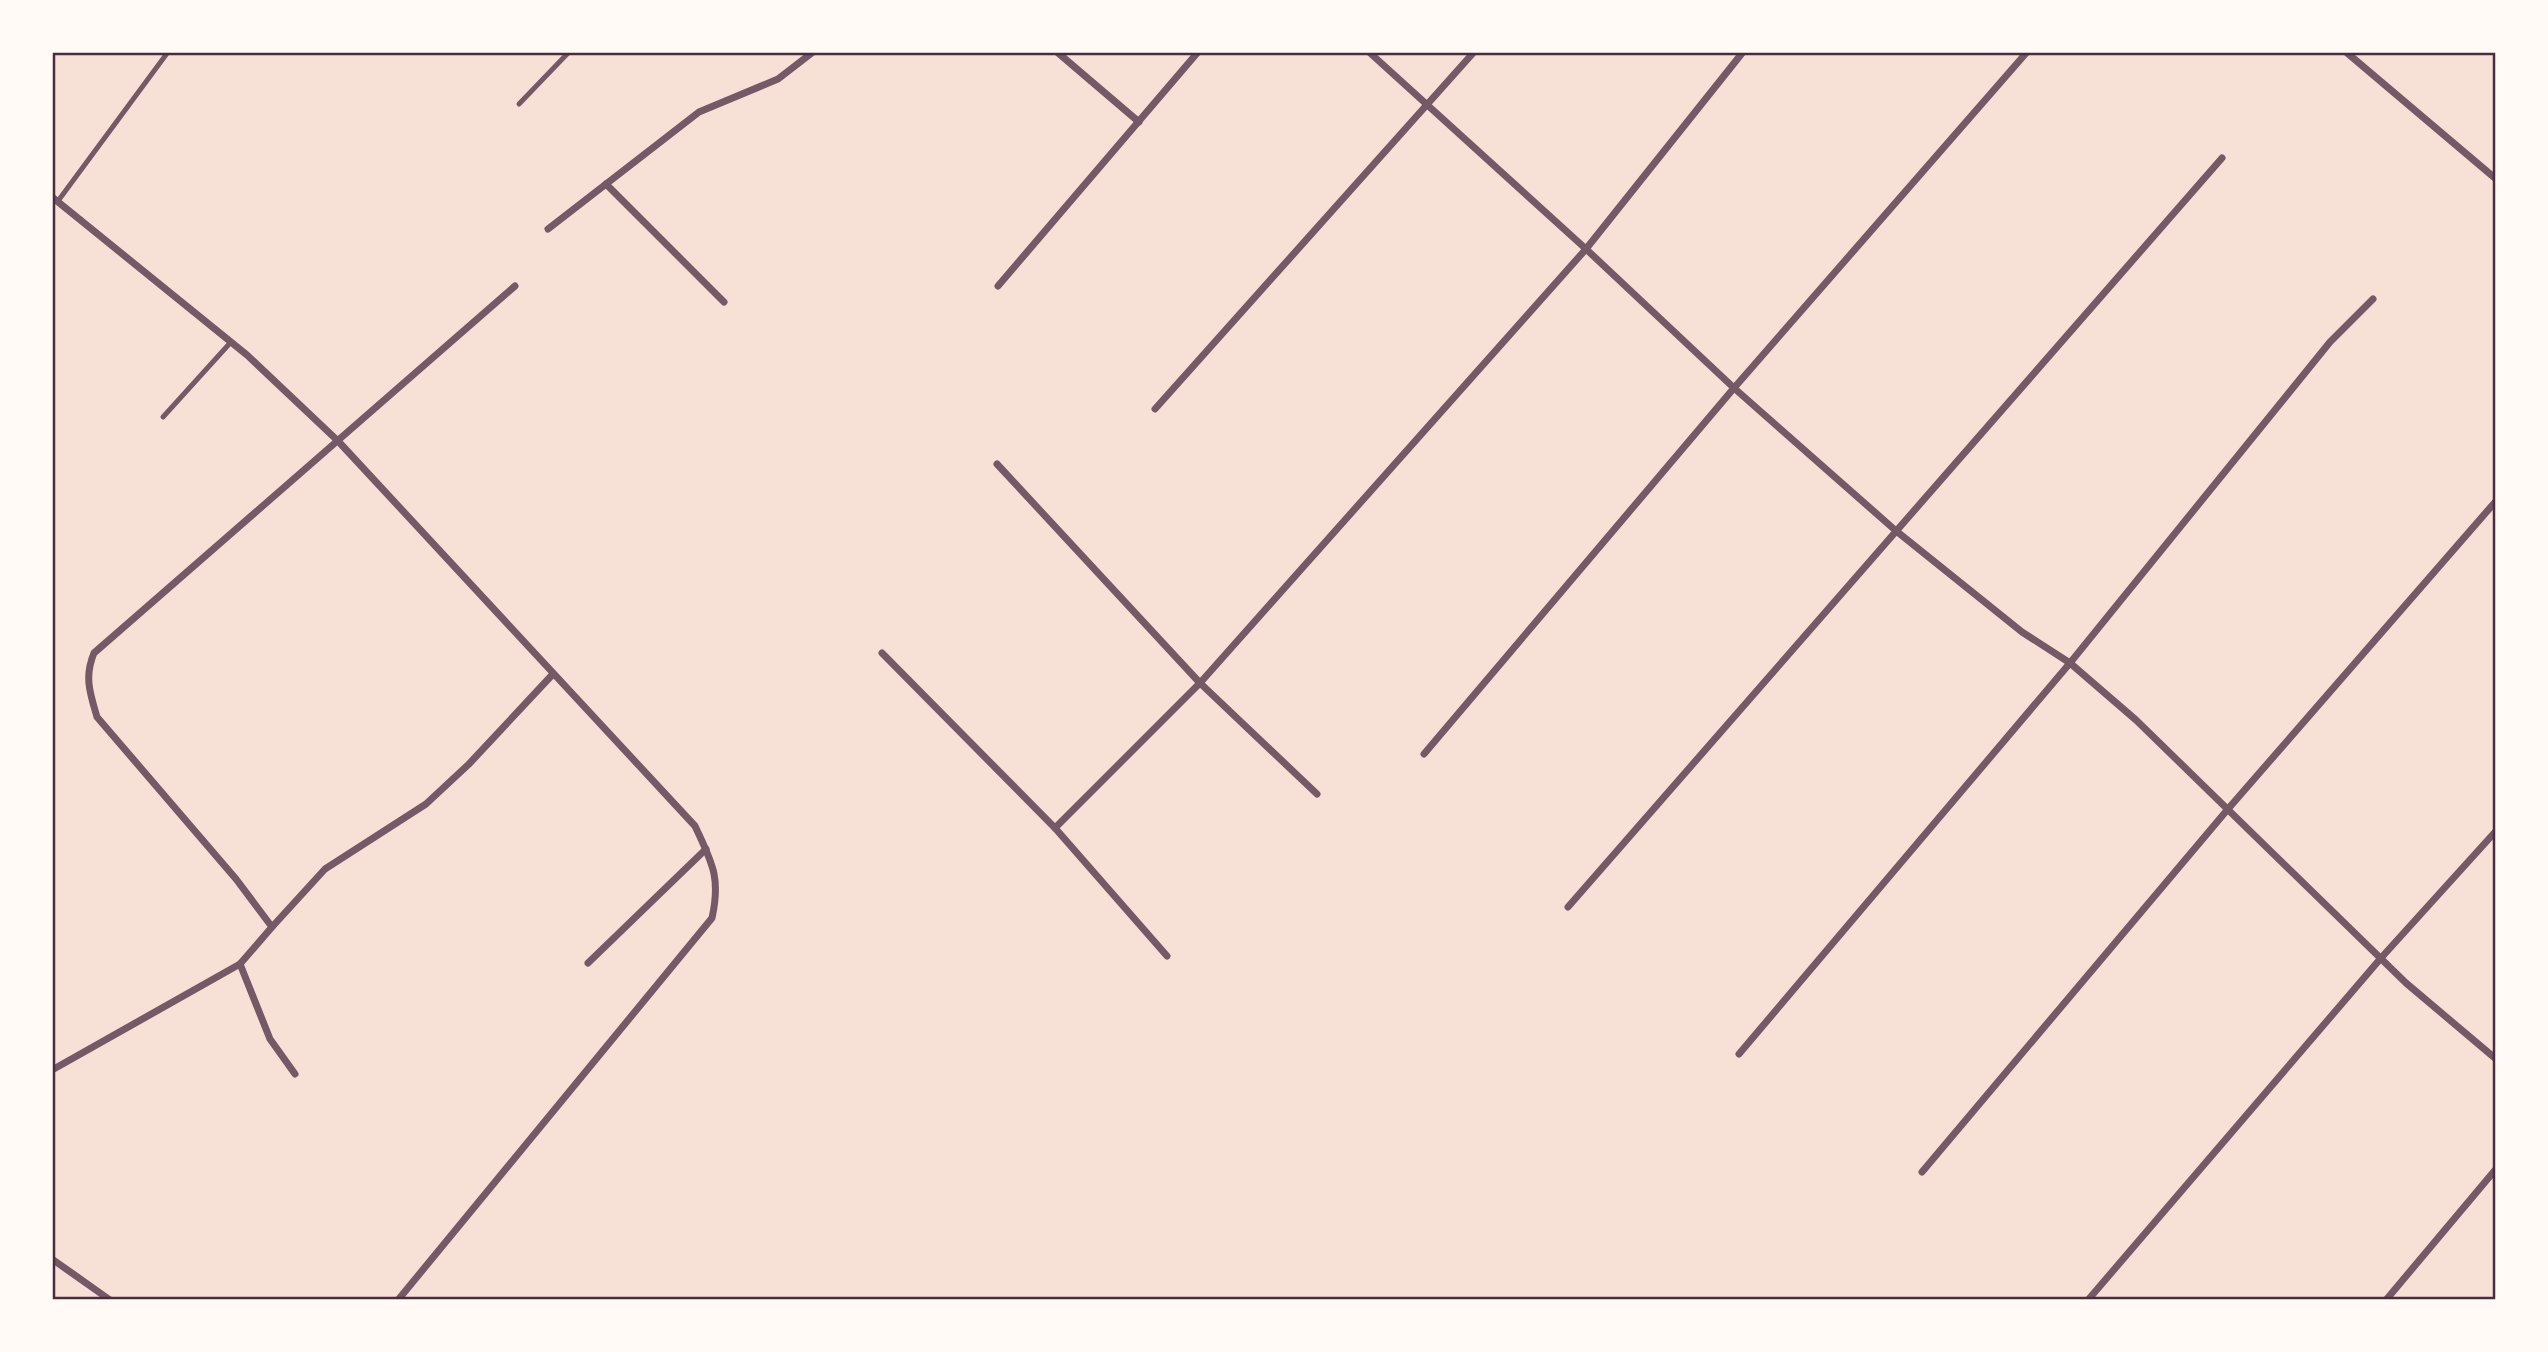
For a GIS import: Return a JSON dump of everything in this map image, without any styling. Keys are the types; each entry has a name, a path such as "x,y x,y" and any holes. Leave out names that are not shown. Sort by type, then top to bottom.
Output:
{"street":[{"path":"548,229 699,112 778,79 813,52"},
{"path":"1057,52 1139,122"},
{"path":"998,286 1198,52"},
{"path":"1369,52 1734,388 1895,530 2022,632 2070,663 2136,720 2381,958 2496,1059"},
{"path":"1155,409 1474,52"},
{"path":"1055,828 1200,682 1586,249 1743,52"},
{"path":"1424,754 1734,388 2027,52"},
{"path":"2352,54 2496,179"},
{"path":"1568,907 2222,158"},
{"path":"606,184 724,302"},
{"path":"55,199 231,342 338,441 695,826 718,890 712,918 398,1300"},
{"path":"272,927 236,879 97,717 88,687 88,668 94,653 515,286"},
{"path":"1739,1054 2070,663 2330,342 2373,299"},
{"path":"997,464 1200,682 1317,794"},
{"path":"1922,1172 2228,809 2496,501"},
{"path":"882,653 1055,828 1167,956"},
{"path":"52,1070 240,964 325,869 426,804 470,764 554,674"},
{"path":"2088,1300 2381,958 2496,831"},
{"path":"588,963 705,849"},
{"path":"240,964 270,1040 295,1074"},
{"path":"2386,1300 2496,1169"},
{"path":"52,1259 110,1300"}],"lane":[{"path":"55,199 168,52"},
{"path":"519,104 569,52"},
{"path":"163,417 231,342"}]}
